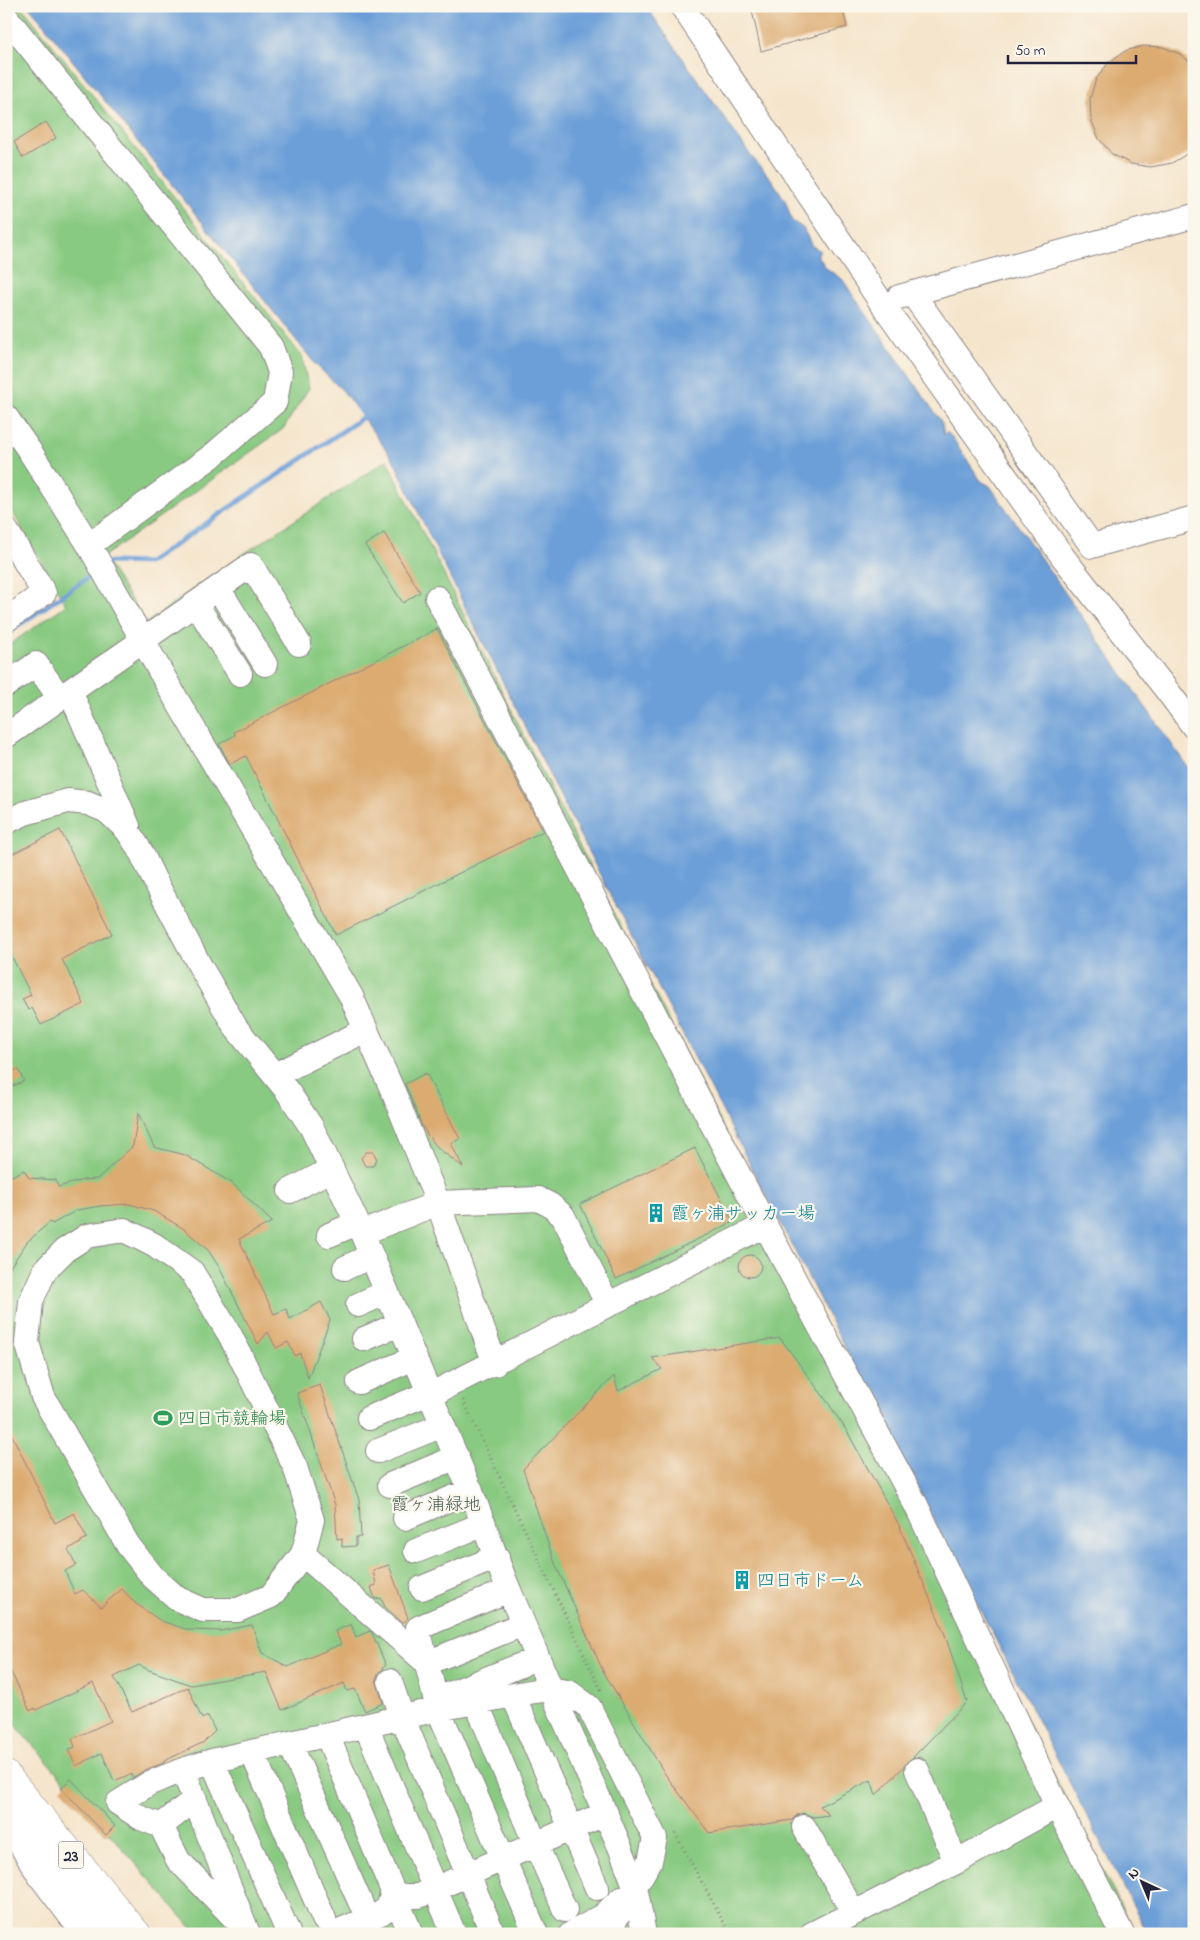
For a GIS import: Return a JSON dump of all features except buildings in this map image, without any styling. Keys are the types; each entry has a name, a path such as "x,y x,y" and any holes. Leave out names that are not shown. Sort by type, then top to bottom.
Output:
{"highway":[{"name":"23","path":"6,1775 137,1934"},
{"name":"23","path":"6,1811 108,1934"}],"street":[{"path":"682,6 880,302 1064,557 1194,727"},
{"path":"6,17 272,347 280,372 275,402 93,553"},
{"path":"880,302 1194,216"},
{"path":"912,293 1092,546 1194,518"},
{"path":"6,418 31,453 93,553 352,996 438,1203 494,1364"},
{"path":"6,530 44,593 6,620"},
{"path":"6,736 65,694 140,636 196,604 251,565 299,644"},
{"path":"218,588 265,664"},
{"path":"437,598 765,1225 916,1506 1057,1806 1122,1934"},
{"path":"196,604 240,674"},
{"path":"6,685 36,664 65,694 135,841 200,966 236,1028 288,1092 312,1128 359,1228 471,1490 509,1590 606,1813 635,1886 644,1934"},
{"path":"6,822 25,813 68,801 88,803 107,810 135,841"},
{"path":"274,1075 366,1030"},
{"path":"290,1190 332,1170"},
{"path":"329,1235 359,1228 438,1203 538,1199 550,1205 563,1216 608,1305"},
{"path":"369,1418 430,1394 494,1364 765,1225"},
{"path":"124,1230 154,1245 192,1272 230,1335 295,1466 312,1520 303,1554 271,1596 238,1610 203,1610 178,1599 154,1577 128,1545 43,1396 27,1342 31,1301 46,1270 65,1250 86,1236 124,1230"},
{"path":"345,1268 371,1256"},
{"path":"358,1305 386,1292"},
{"path":"364,1339 400,1324"},
{"path":"359,1382 414,1358"},
{"path":"378,1451 443,1425"},
{"path":"390,1485 456,1457"},
{"path":"405,1518 471,1490"},
{"path":"416,1551 484,1524"},
{"path":"303,1554 427,1663"},
{"path":"422,1588 496,1557"},
{"path":"509,1590 418,1628 437,1704 536,1934"},
{"path":"427,1663 524,1624"},
{"path":"183,1770 247,1930 178,1860 161,1826 141,1818 118,1803 150,1783 183,1770 212,1761 402,1717 437,1704 521,1665"},
{"path":"390,1681 402,1717 493,1934"},
{"path":"437,1704 476,1702 551,1689 570,1694 589,1707 654,1838 650,1861 607,1934"},
{"path":"513,1695 597,1888"},
{"path":"476,1702 565,1910"},
{"path":"366,1726 454,1934"},
{"path":"327,1735 411,1934"},
{"path":"290,1744 361,1904"},
{"path":"252,1752 328,1926 381,1913 388,1908 393,1892"},
{"path":"212,1761 288,1932"},
{"path":"917,1770 956,1862"},
{"path":"161,1826 195,1799"},
{"path":"812,1934 956,1862 1057,1806"},
{"path":"393,1892 402,1896 419,1896 606,1813"},
{"path":"6,1822 40,1876 84,1934"},
{"path":"804,1827 854,1913"},
{"path":"65,1848 151,1934"},
{"path":"572,1934 603,1916 635,1886"}],"path":[{"path":"462,1398 602,1691"},
{"path":"674,1832 730,1934"}],"green space":[{"name":"霞ヶ浦緑地","path":"6,6 21,6 301,355 309,388 283,429 103,557 146,623 242,555 387,460 555,798 1135,1934 197,1934 6,1714 6,647 66,605 6,501"}],"water":[{"path":"29,6 646,6 751,156 772,180 785,200 792,221 803,228 812,246 821,251 817,254 826,268 842,279 942,423 944,435 947,432 952,437 981,481 990,486 1194,776 1194,1934 1148,1934 578,832 393,459 343,391 316,365"}],"waterway":[{"path":"107,564 110,562 148,563 362,418"},
{"path":"6,634 96,572"}],"place":[{"name":"霞ヶ浦サッカー場","path":"656,1213"},
{"name":"四日市競輪場","path":"163,1418"},
{"name":"四日市ドーム","path":"742,1580"}]}
